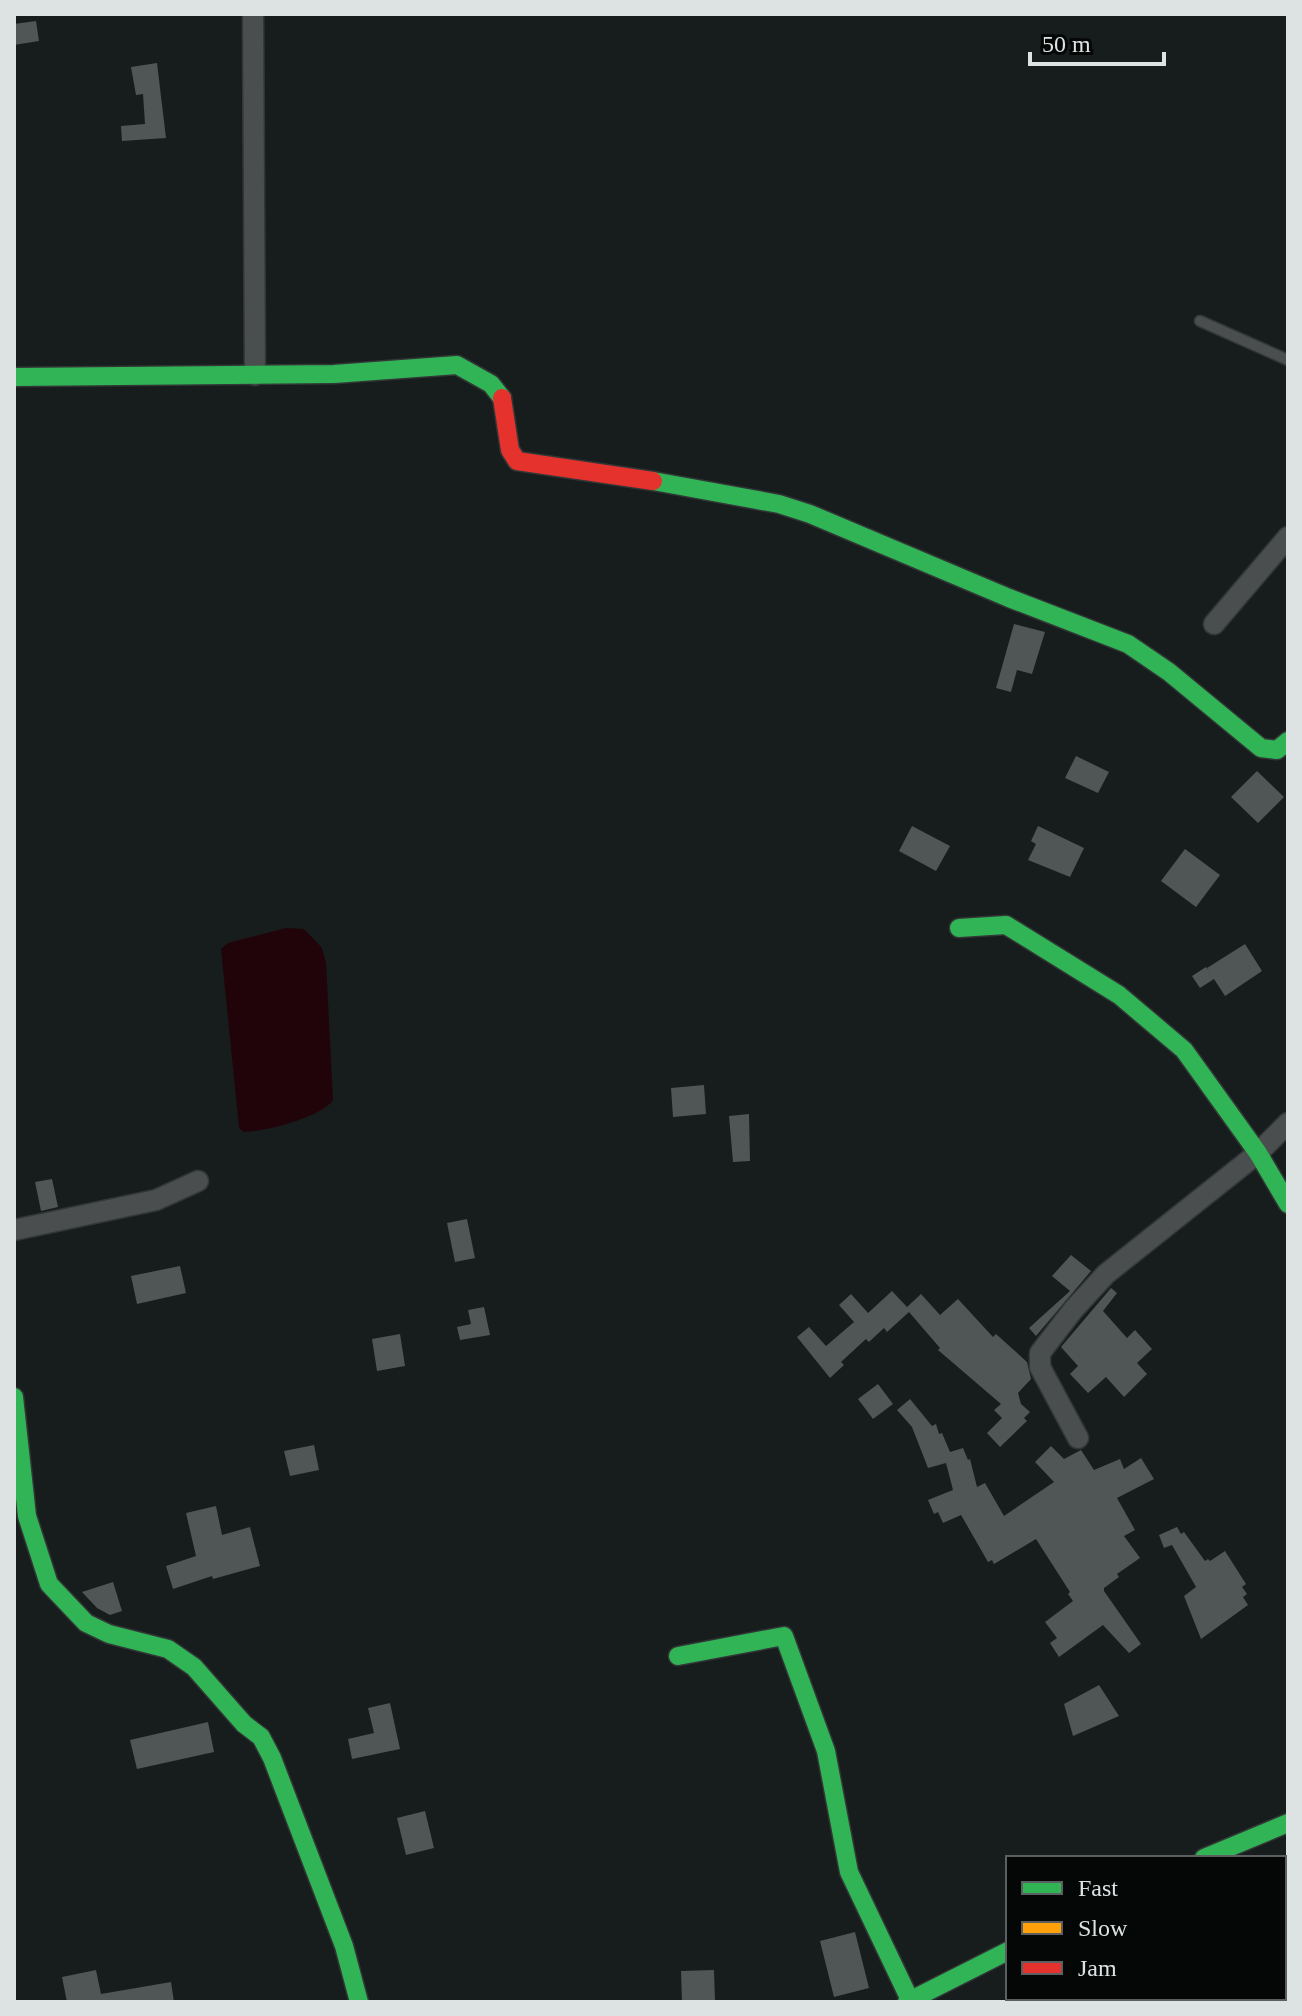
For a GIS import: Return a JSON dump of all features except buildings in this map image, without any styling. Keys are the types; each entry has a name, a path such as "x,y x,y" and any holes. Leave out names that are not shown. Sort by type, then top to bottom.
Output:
{"street":[{"path":"253,14 255,375"},
{"path":"14,377 100,373 335,374 457,365 493,384 505,400 509,449 517,461 687,486 779,504 810,514 1009,598 1128,644 1169,672 1261,748 1277,750 1288,741"},
{"path":"1214,624 1288,537"},
{"path":"959,928 1006,925 1119,995 1184,1050 1258,1153 1288,1204"},
{"path":"1078,1438 1040,1367 1040,1353 1106,1274 1258,1153 1288,1123"},
{"path":"14,1230 156,1200 198,1181"},
{"path":"14,1397 27,1516 49,1584 86,1623 109,1634 168,1649 182,1658 194,1667 244,1724 261,1737 272,1758 344,1946 359,2002"},
{"path":"678,1656 784,1636 826,1751 849,1872 908,2001 1006,1952"},
{"path":"1209,1856 1288,1823"}],"lane":[{"path":"1200,321 1288,360"}],"shaded area":[{"path":"286,928 304,929 322,948 326,963 333,1100 305,1118 244,1132 239,1128 221,949 228,943"}],"traffic: fast":[{"path":"14,377 334,374 457,365 491,384 502,398"},
{"path":"653,481 779,504 810,514 1009,598 1128,644 1169,672 1261,748 1277,750 1288,741"},
{"path":"959,928 1006,925 1119,995 1184,1050 1258,1153 1288,1204"},
{"path":"14,1397 27,1516 49,1584 86,1623 109,1634 168,1649 194,1667 244,1724 261,1737 272,1758 344,1946 359,2002"},
{"path":"678,1656 784,1636 826,1751 849,1872 910,2000"},
{"path":"1209,1856 1288,1823"},
{"path":"907,2002 1006,1952"}],"traffic: jam":[{"path":"502,398 510,450 517,461 653,481"}]}
